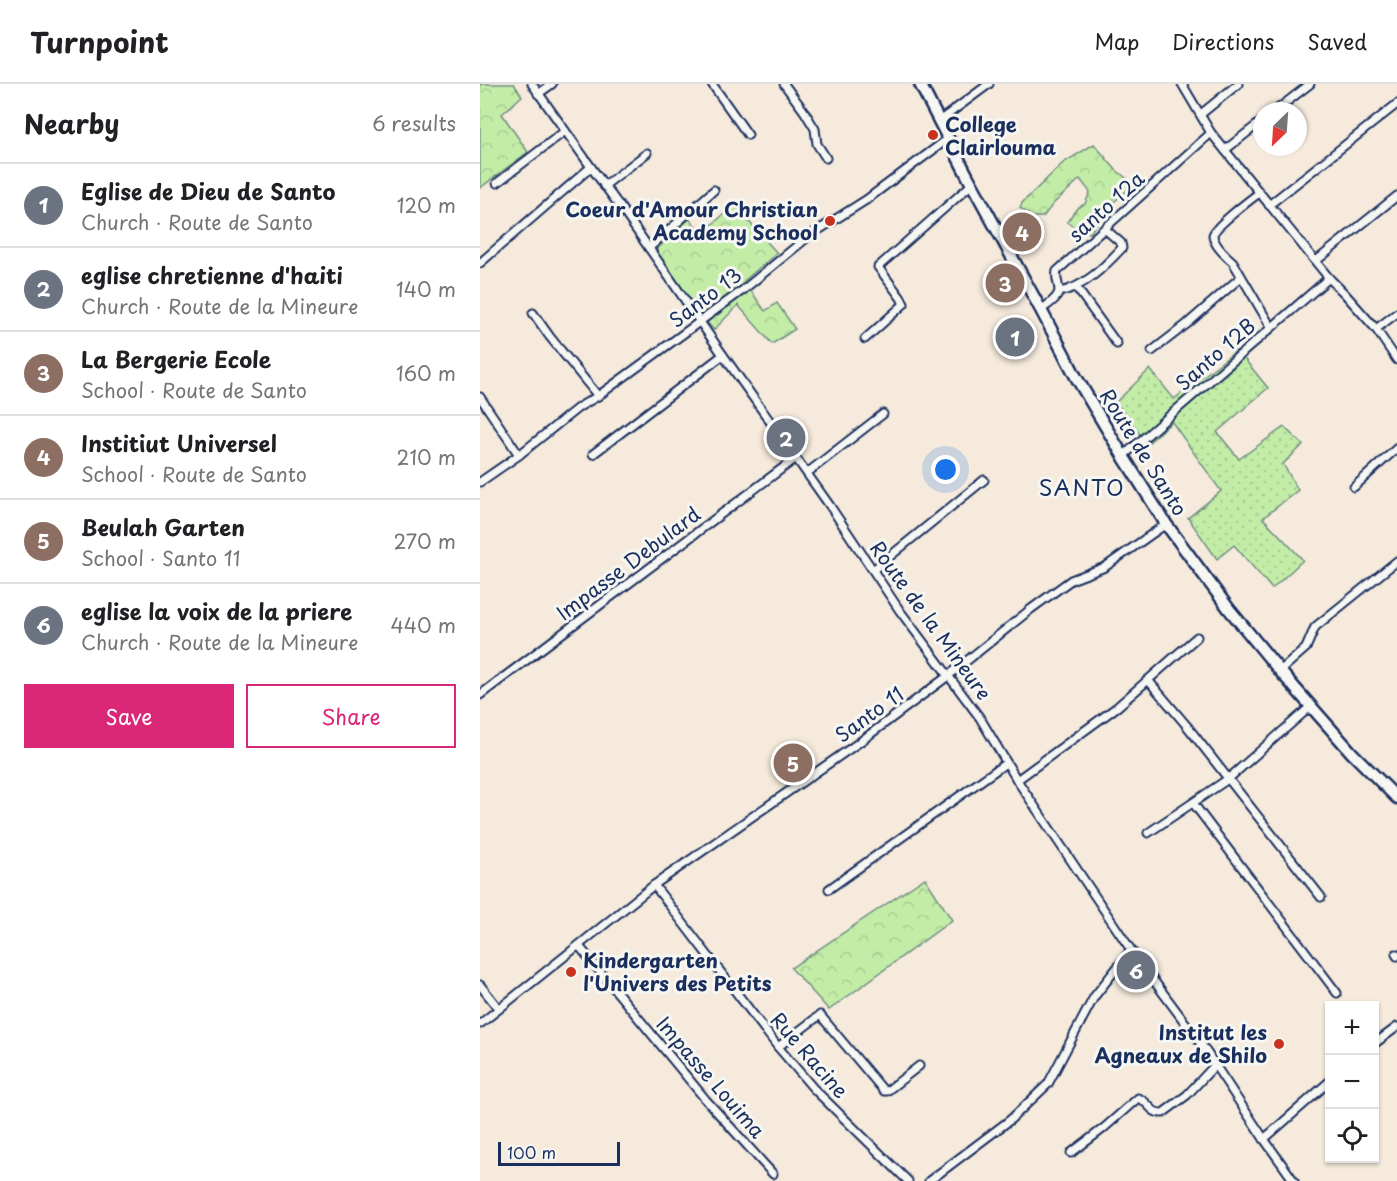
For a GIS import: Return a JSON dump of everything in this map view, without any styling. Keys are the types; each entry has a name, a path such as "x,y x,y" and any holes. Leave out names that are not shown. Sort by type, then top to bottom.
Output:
{"main road":[{"name":"Route de Santo","path":"920,84 1076,377 1166,524 1229,609 1310,707 1397,798"}],"street":[{"name":"Route de la Mineure","path":"532,84 807,473 900,611 980,718 1017,780 1131,950 1216,1064 1294,1181"},
{"path":"538,94 552,84"},
{"path":"712,84 748,135"},
{"path":"784,84 810,120 817,144 826,158"},
{"path":"939,121 989,84"},
{"path":"1182,84 1211,133 1329,278 1376,328 1397,360"},
{"path":"1201,114 1238,84"},
{"path":"1287,102 1310,84"},
{"path":"1269,205 1397,104"},
{"path":"1225,150 1253,128"},
{"path":"497,183 565,131"},
{"name":"santo 12a","path":"1059,292 1056,275 1058,271 1211,133"},
{"name":"Santo 13","path":"480,482 519,455 579,407 598,396 743,290 809,236 866,200 949,138"},
{"path":"604,186 647,153"},
{"path":"480,263 591,167"},
{"path":"865,339 904,304 878,267 972,184"},
{"path":"649,248 714,190"},
{"path":"1259,193 1215,230 1213,236 1224,255 1233,262 1271,327"},
{"path":"1316,261 1397,196"},
{"path":"1041,310 1059,292 1076,287 1122,248 1121,243 1105,229"},
{"path":"1152,351 1241,277"},
{"name":"Santo 12B","path":"1123,456 1329,278"},
{"path":"1076,287 1117,344"},
{"path":"533,313 598,396"},
{"path":"1376,328 1397,313"},
{"path":"593,454 723,355"},
{"path":"480,397 519,455"},
{"path":"807,473 883,414"},
{"path":"1354,487 1397,448"},
{"name":"Impasse Debulard","path":"480,695 796,458"},
{"path":"873,570 984,480"},
{"name":"Santo 11","path":"480,1024 654,885 861,741 948,676 1031,609 1071,580 1105,567 1166,524"},
{"path":"1280,671 1306,648 1315,627 1397,561"},
{"path":"1017,780 1117,707 1197,637"},
{"path":"1148,680 1321,897"},
{"path":"1148,833 1228,778 1310,707"},
{"path":"829,889 1006,763"},
{"path":"1193,803 1337,993"},
{"name":"Rue Racine","path":"654,885 778,1047 813,1088 908,1181"},
{"name":"Impasse Louima","path":"579,946 706,1100 773,1174"},
{"path":"929,1181 1010,1120 1048,1084 1094,997 1131,950"},
{"path":"480,985 499,1009"},
{"path":"778,1047 820,1015 884,1091 919,1066"},
{"path":"1379,1040 1397,1027"},
{"path":"1071,1153 1138,1098 1142,1099 1153,1111 1163,1113 1187,1095 1216,1064"},
{"path":"1264,1138 1325,1085"}],"green space":[{"path":"480,84 514,84 522,96 502,114 528,152 480,188"},
{"path":"1094,144 1116,170 1135,185 1110,206 1090,233 1080,231 1067,222 1077,208 1085,204 1090,192 1080,179 1053,204 1043,217 1033,217 1020,208 1022,203 1063,163"},
{"path":"734,205 777,253 744,281 765,311 777,303 795,329 772,344 738,305 714,330 701,316 656,250 689,219 703,233"},
{"path":"1237,350 1268,388 1217,432 1239,459 1284,427 1303,445 1283,464 1298,490 1263,518 1303,560 1272,589 1234,545 1217,559 1188,518 1221,491 1172,422 1147,444 1116,402 1150,369 1174,399"},
{"path":"925,878 952,920 829,1010 791,968"}],"place":[{"name":"College Clairlouma","path":"933,135"},
{"name":"Coeur d'Amour Christian Academy School","path":"830,221"},
{"name":"Institiut Universel","path":"1022,232"},
{"name":"La Bergerie Ecole","path":"1005,283"},
{"name":"Eglise de Dieu de Santo","path":"1015,337"},
{"name":"eglise chretienne d'haiti","path":"786,438"},
{"name":"Beulah Garten","path":"793,763"},
{"name":"eglise la voix de la priere","path":"1136,970"},
{"name":"Kindergarten l'Univers des Petits","path":"571,972"},
{"name":"Institut les Agneaux de Shilo","path":"1279,1044"}],"district":[{"name":"SANTO","path":"1082,486"}]}
